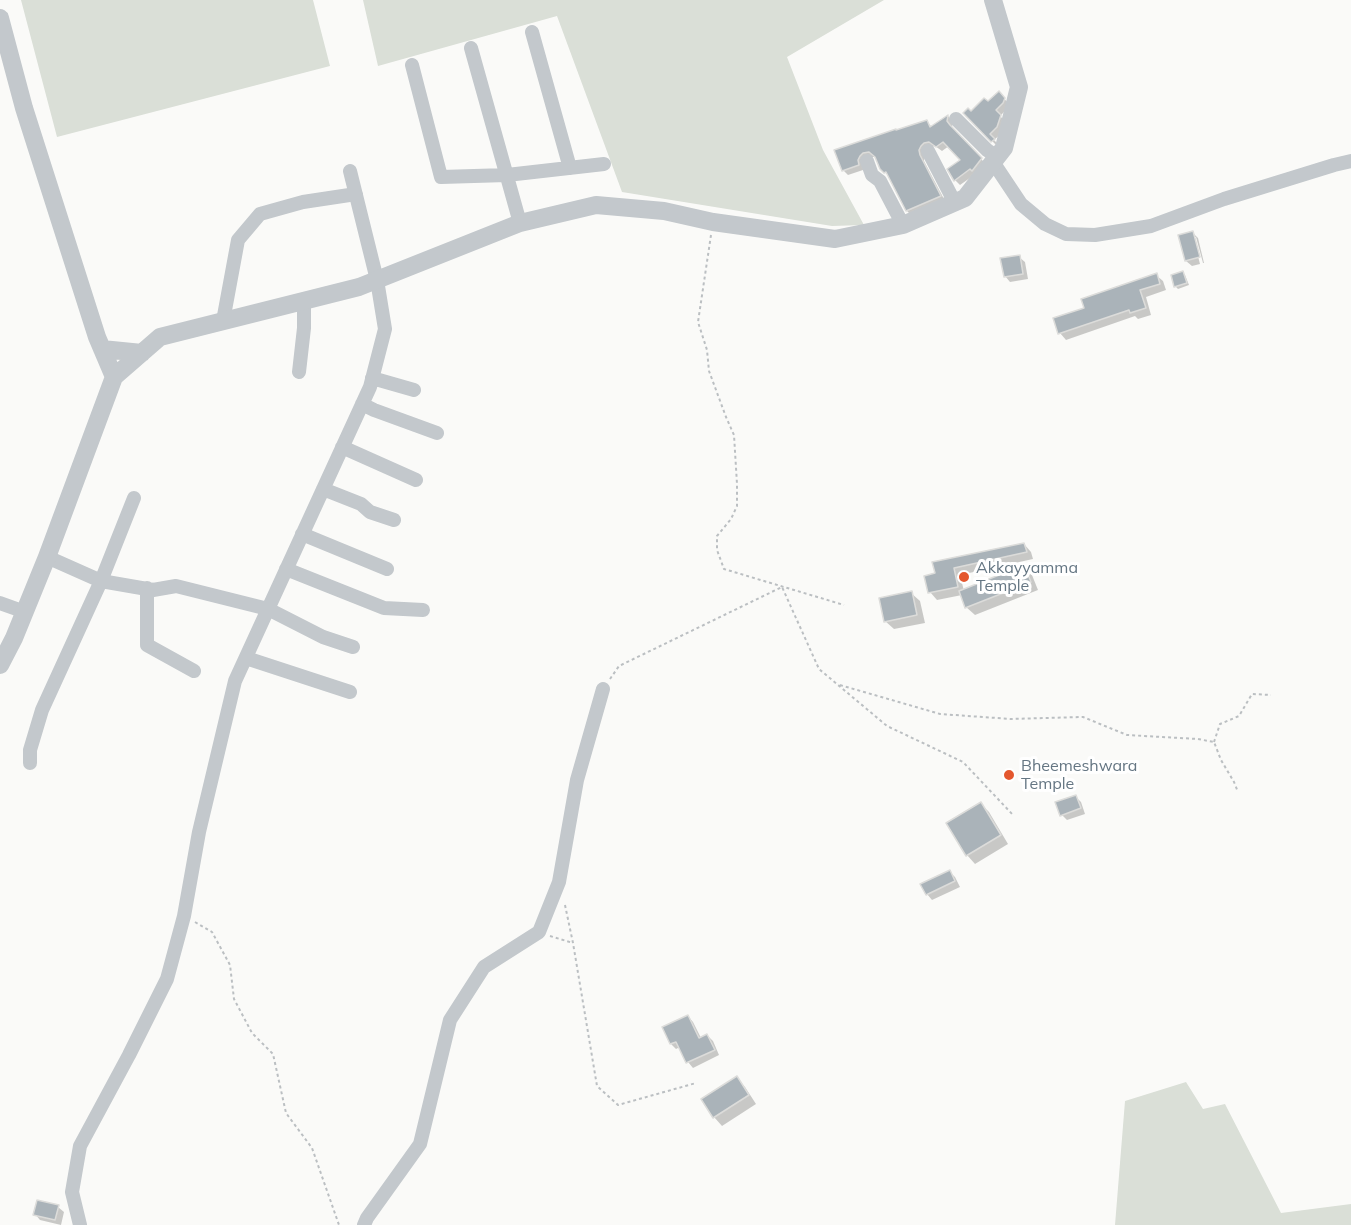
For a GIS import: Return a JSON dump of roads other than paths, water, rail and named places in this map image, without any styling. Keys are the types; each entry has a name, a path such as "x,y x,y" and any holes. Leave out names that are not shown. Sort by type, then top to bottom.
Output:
{"street":[{"path":"0,665 14,639 47,557 114,377 160,337 358,287 520,223 596,205 664,211 713,222 835,240 903,225 965,198 1004,148 1019,87 993,0"},
{"path":"0,18 24,108 97,337 114,377"},
{"path":"532,32 570,168"},
{"path":"471,48 520,223"},
{"path":"412,65 441,177 507,175 604,164"},
{"path":"956,119 995,160 1021,204 1045,224 1066,234 1095,236 1151,226 1224,199 1351,161"},
{"path":"928,151 955,202"},
{"path":"867,161 872,175 880,181 903,225"},
{"path":"80,1225 72,1192 80,1146 167,979 184,916 201,820 235,681 370,387 385,329 377,280 350,171"},
{"path":"224,321 237,240 260,214 303,202 356,194"},
{"path":"299,372 304,328 304,301"},
{"path":"102,349 142,353"},
{"path":"372,378 414,390"},
{"path":"362,404 437,434"},
{"path":"342,447 416,480"},
{"path":"323,489 361,504 370,512 394,520"},
{"path":"30,763 30,750 42,710 101,581 134,498"},
{"path":"302,534 387,569"},
{"path":"47,557 101,581 153,590 176,586 268,609 323,637 353,647"},
{"path":"286,569 384,608 423,610"},
{"path":"147,588 147,645 194,671"},
{"path":"0,603 25,612"},
{"path":"246,658 350,692"},
{"path":"364,1225 420,1144 450,1020 484,967 539,932 559,882 577,780 603,688"}],"place":[{"name":"Akkayyamma Temple","path":"964,577"},
{"name":"Bheemeshwara Temple","path":"1009,775"}]}
